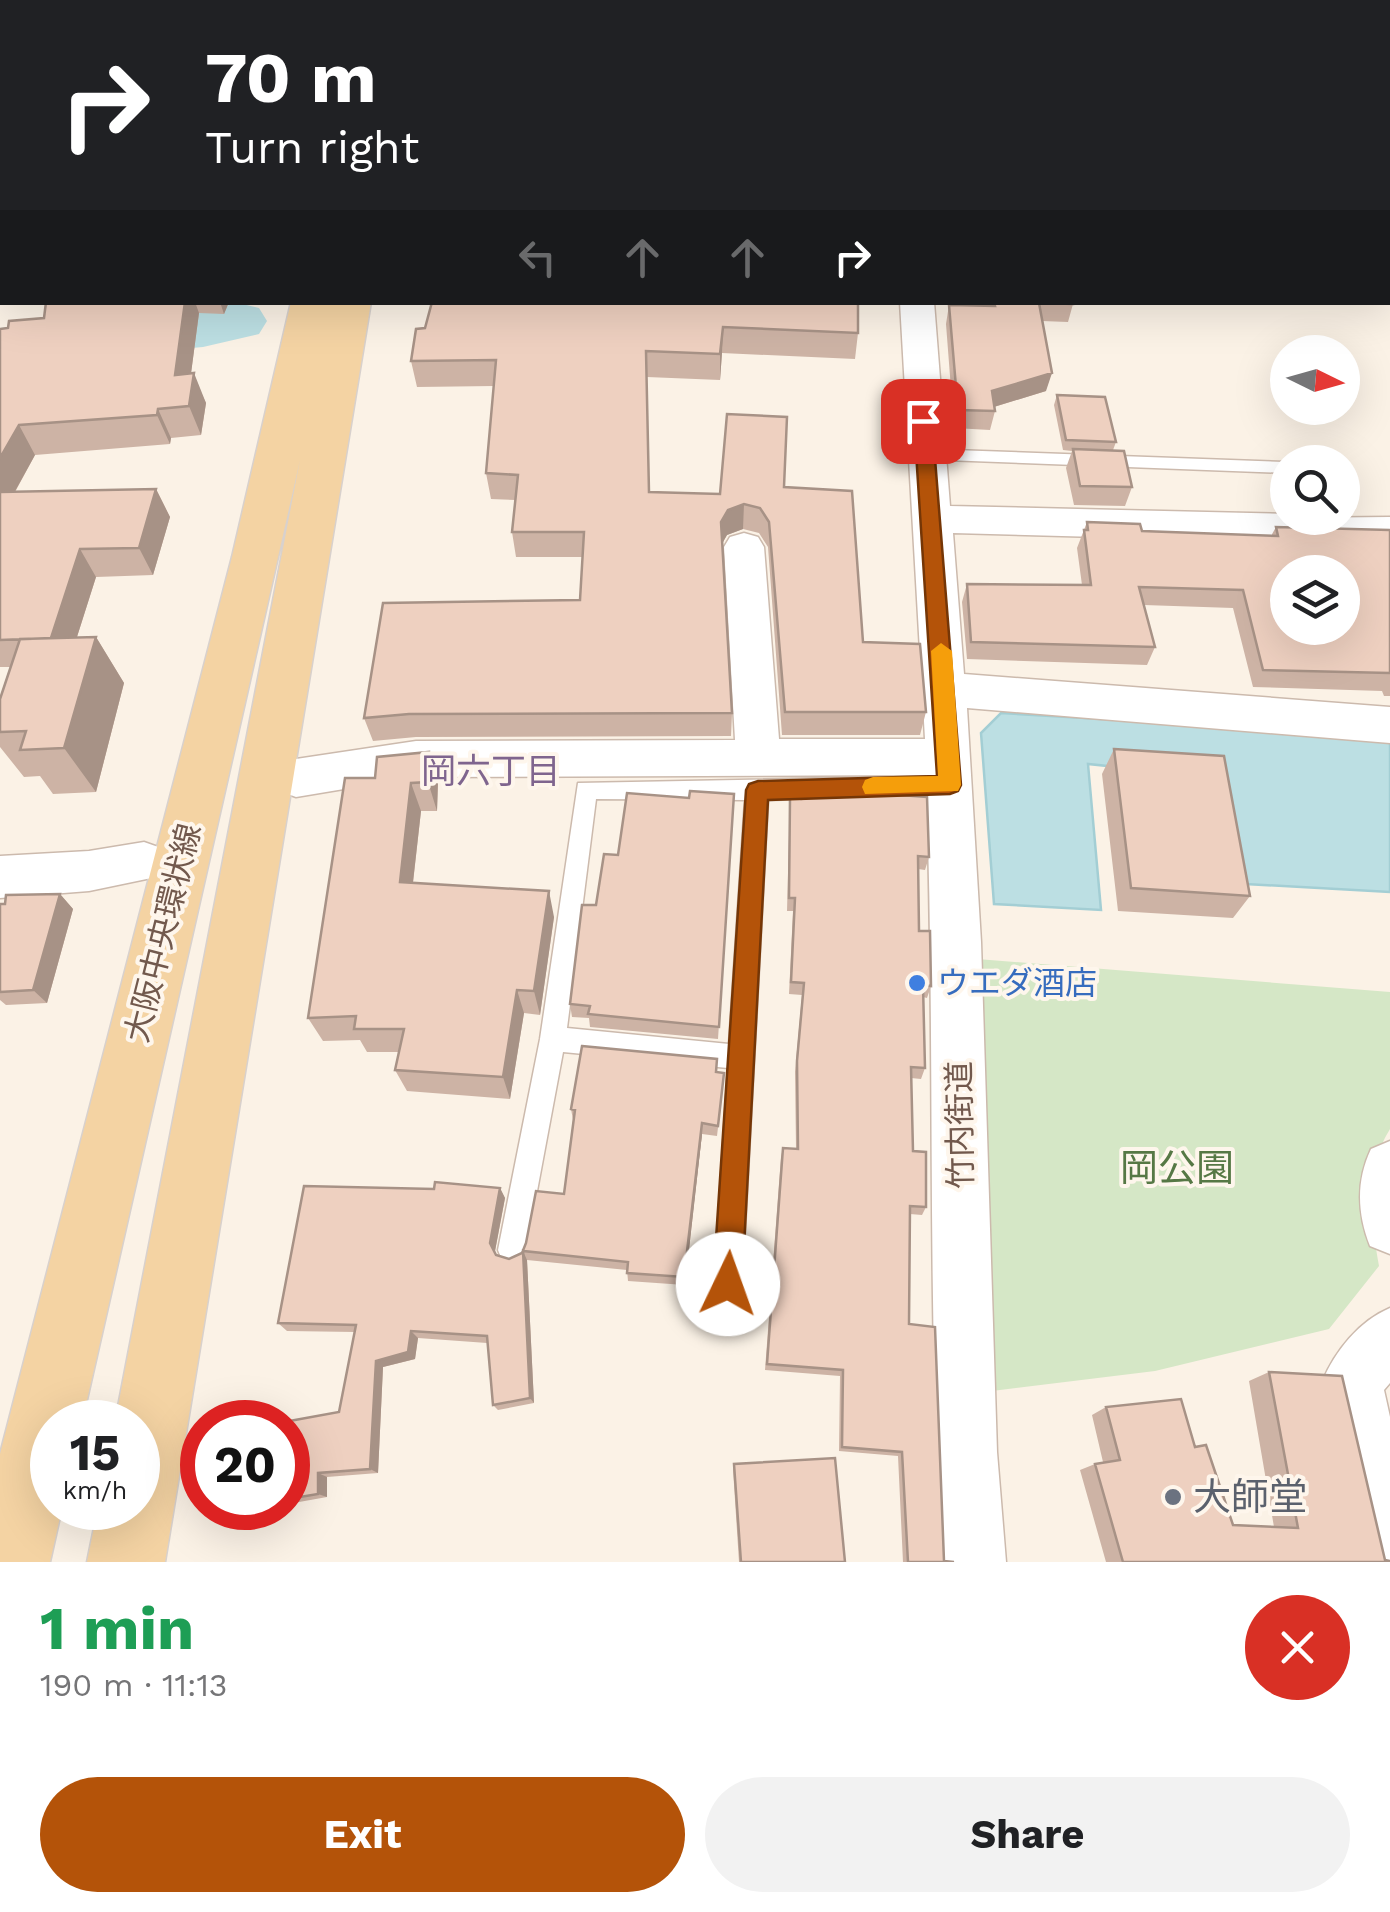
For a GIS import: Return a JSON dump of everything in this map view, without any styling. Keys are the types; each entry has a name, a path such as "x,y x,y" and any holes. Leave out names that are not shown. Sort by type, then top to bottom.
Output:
{"main road":[{"path":"88,1239 144,862 283,305"},
{"name":"大阪中央環状線","path":"11,1562 256,558 311,305"},
{"name":"大阪中央環状線","path":"155,1400 350,305"},
{"path":"237,934 289,820 379,305"},
{"path":"126,1562 132,1530"}],"street":[{"path":"917,305 930,519 1390,531"},
{"name":"竹内街道","path":"930,519 944,688 958,962 966,1452 974,1562"},
{"path":"744,547 758,774"},
{"path":"944,688 1390,725"},
{"path":"296,778 416,759 758,774 949,771"},
{"path":"0,876 90,872 144,862"},
{"path":"1390,1168 1386,1177 1390,1226"},
{"path":"1390,1337 1389,1343 1352,1382 1390,1551"}],"lane":[{"path":"925,456 1270,468"},
{"path":"512,1250 553,1039 586,790 758,774 728,1284"},
{"path":"553,1039 742,1057"}],"green space":[{"name":"岡公園","path":"977,959 1390,992 1390,1129 1376,1161 1372,1196 1379,1266 1329,1329 1155,1371 992,1391"}],"water":[{"path":"1001,713 1390,736 1390,892 1228,883 1211,777 1088,764 1101,910 994,904 981,733"}],"building":[{"path":"46,305 185,305 175,375 194,373 189,406 158,409 157,415 19,425 0,458 0,329 8,328 9,321 44,318"},
{"path":"431,305 858,305 858,333 723,327 720,354 646,351 649,492 720,494 727,414 787,417 784,487 852,491 863,642 920,644 926,712 785,712 769,522 760,508 744,504 728,510 721,522 732,713 409,714 364,718 383,603 580,600 584,532 512,532 518,475 486,473 496,360 411,361 416,329 425,328"},
{"path":"949,305 1039,305 1052,373 992,391 995,411 958,410"},
{"path":"1057,395 1105,397 1116,442 1066,440"},
{"path":"1073,449 1124,451 1132,487 1080,486"},
{"path":"156,489 139,548 80,549 51,638 0,640 0,492"},
{"path":"1087,522 1140,524 1142,531 1278,536 1360,535 1360,529 1390,530 1390,673 1263,670 1243,590 1139,587 1155,647 971,642 967,584 1091,585 1084,530 1088,530"},
{"path":"96,637 64,748 20,750 26,731 0,732 0,699 20,639"},
{"path":"1114,749 1224,756 1250,896 1131,888"},
{"path":"429,752 428,782 411,783 400,882 549,891 534,991 517,990 503,1077 395,1070 404,1029 354,1029 356,1016 308,1018 345,778 375,778 377,757"},
{"path":"872,786 872,793 927,797 929,857 918,856 919,931 930,931 931,986 923,985 925,1068 911,1067 913,1151 926,1152 926,1207 910,1206 909,1324 935,1327 944,1561 954,1562 908,1562 902,1452 842,1447 843,1370 767,1364 783,1148 798,1149 797,1061 804,983 791,982 795,898 789,898 790,798 801,799 801,789"},
{"path":"690,791 734,794 719,1027 588,1014 590,1006 570,1004 582,905 596,905 604,854 618,855 627,793 689,798"},
{"path":"60,894 33,990 0,992 0,904 5,904 6,895"},
{"path":"582,1046 717,1059 716,1072 724,1073 718,1126 702,1123 684,1277 627,1273 628,1262 523,1251 530,1398 493,1405 487,1336 411,1331 408,1352 376,1361 370,1469 318,1473 318,1494 310,1495 310,1417 339,1412 356,1325 278,1323 304,1186 434,1189 435,1182 500,1188 490,1243 496,1255 509,1259 522,1253 526,1243 536,1191 564,1194 575,1110 571,1109"},
{"path":"1269,1372 1342,1376 1385,1560 1390,1562 1123,1562 1095,1464 1120,1460 1106,1407 1181,1399 1195,1447 1206,1445 1233,1525 1298,1528"},
{"path":"835,1458 845,1562 741,1562 734,1464"}],"waterway":[{"path":"0,347 203,329 238,321"}],"slow traffic":[{"path":"873,787 950,785 941,651"}],"place":[{"name":"ウエダ酒店","path":"917,983"},
{"name":"大師堂","path":"1173,1497"}],"district":[{"name":"岡六丁目","path":"491,771"}],"route":[{"path":"728,1284 758,790 950,785 923,421"}]}
